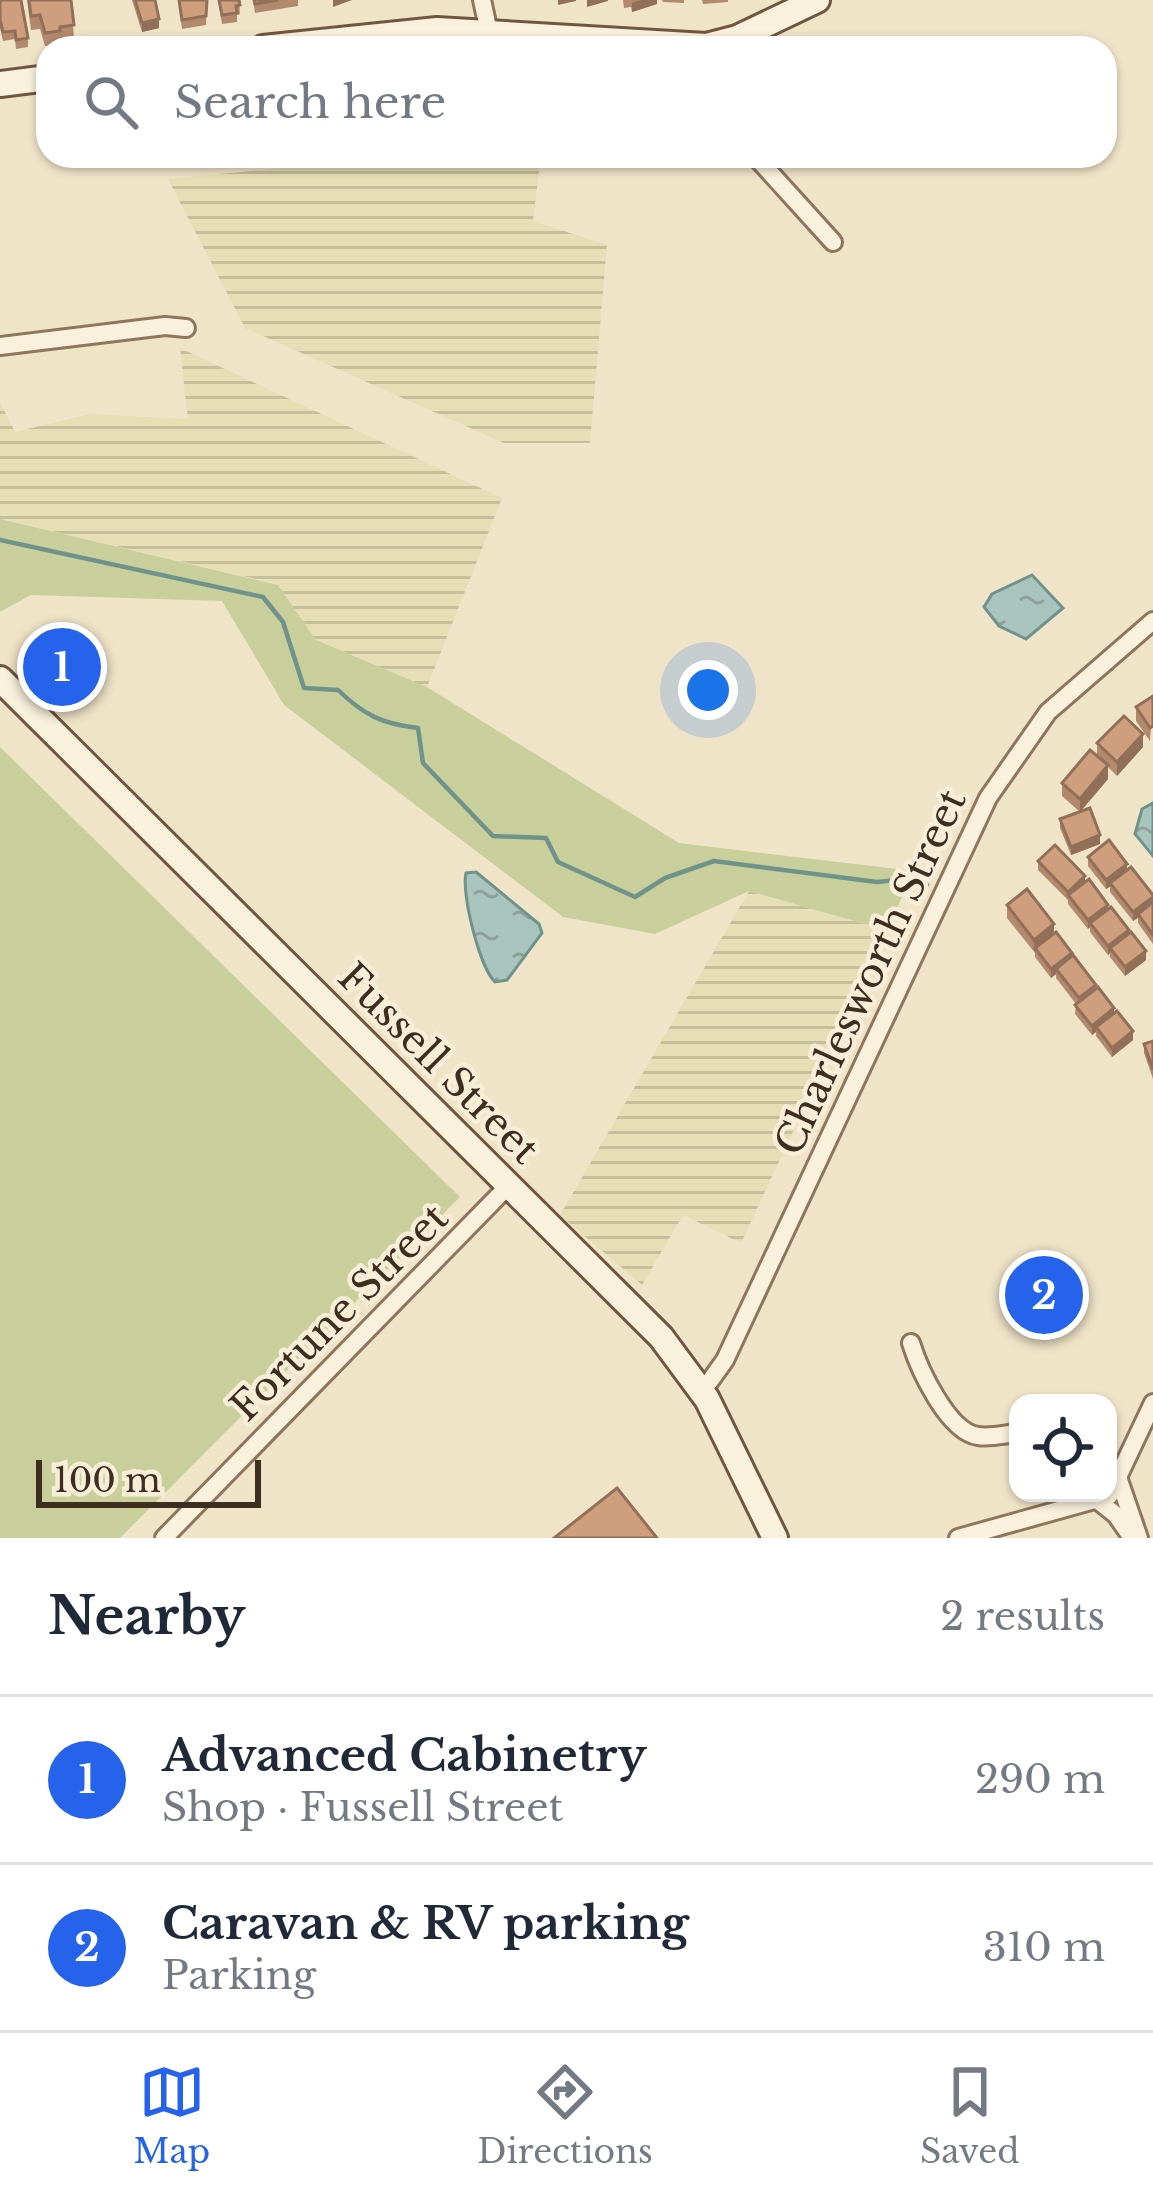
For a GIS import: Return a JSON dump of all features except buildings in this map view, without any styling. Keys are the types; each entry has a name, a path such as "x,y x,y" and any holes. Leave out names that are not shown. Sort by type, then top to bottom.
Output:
{"street":[{"path":"482,0 489,32"},
{"path":"741,36 817,0"},
{"path":"356,36 489,32 543,36"},
{"path":"0,84 36,79"},
{"path":"765,168 833,242"},
{"path":"0,346 186,328"},
{"name":"Charlesworth Street","path":"702,1392 725,1360 988,798 1048,712 1153,621"},
{"name":"Fussell Street","path":"0,679 661,1337 702,1392 775,1538"},
{"name":"Fortune Street","path":"164,1538 510,1184"},
{"path":"911,1343 923,1379 966,1431 976,1436 1009,1434"},
{"path":"1117,1463 1153,1403"},
{"path":"1117,1481 1136,1538"},
{"path":"1048,1512 1060,1502"},
{"path":"958,1538 1076,1502"},
{"path":"1100,1502 1136,1538"}],"shaded area":[{"path":"280,168 540,168 533,221 607,245 590,443 504,443 245,328 168,179"},
{"path":"180,348 502,498 427,687 316,640 277,584 0,519 0,402 15,432 90,414 188,419"},
{"path":"749,891 887,930 741,1243 683,1215 642,1285 560,1215"}],"green space":[{"path":"0,519 278,585 316,640 427,687 679,843 914,871 887,930 749,891 655,934 563,917 284,705 222,601 31,595 0,612"},
{"path":"0,747 460,1197 120,1538 0,1538"}],"water":[{"path":"1032,575 1063,608 1026,639 999,626 984,607 992,594"},
{"path":"1153,803 1153,856 1135,834 1142,809"},
{"path":"476,872 539,924 542,933 507,980 495,982 489,974 473,930 465,883 466,873"}],"waterway":[{"path":"0,540 263,597 283,622 304,688 338,690 374,717 418,728 423,763 493,836 546,838 558,862 635,897 665,878 714,861 877,882 906,879 927,885"}],"place":[{"name":"Advanced Cabinetry","path":"62,667"},
{"name":"Caravan & RV parking","path":"1044,1295"}]}
